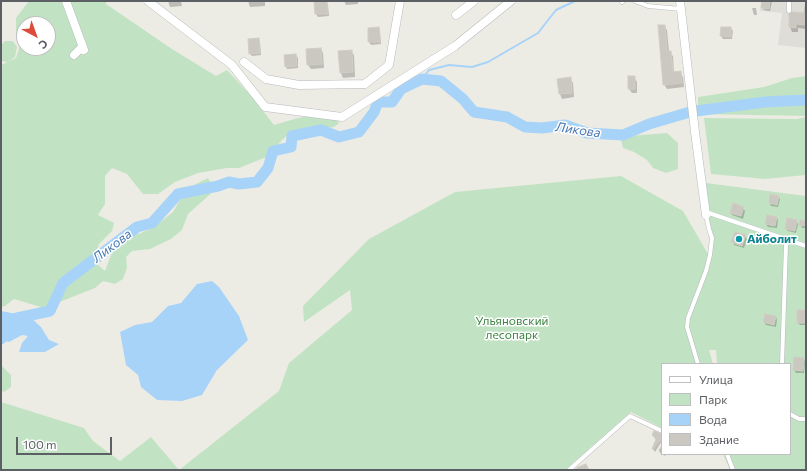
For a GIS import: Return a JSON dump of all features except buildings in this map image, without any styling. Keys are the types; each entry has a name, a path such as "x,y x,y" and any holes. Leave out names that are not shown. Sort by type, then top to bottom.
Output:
{"street":[{"path":"66,1 83,48 74,55"},
{"path":"148,1 232,65 265,107 342,117 455,46 511,1"},
{"path":"244,62 266,78 299,85 365,84 389,65 400,1"},
{"path":"456,15 474,1"},
{"path":"681,5 706,214"}],"lane":[{"path":"636,1 648,6 681,5"},
{"path":"789,1 789,10"},
{"path":"698,363 687,327 688,318 706,271 710,255 712,238 706,214 806,246"},
{"path":"782,363 786,245 784,238"},
{"path":"791,415 799,419 806,419"},
{"path":"568,470 630,416 661,432"},
{"path":"727,455 733,470"}],"shaded area":[{"path":"761,1 806,1 806,48 778,45 782,13 760,11"}],"green space":[{"path":"29,1 106,1 106,4 172,49 216,76 227,70 253,98 274,125 311,116 336,119 339,123 334,127 315,130 300,129 290,133 269,156 239,168 227,168 198,173 175,182 158,194 143,194 127,174 112,168 105,176 105,204 98,215 114,223 112,231 99,244 94,261 105,271 114,247 129,227 139,234 154,227 173,212 180,200 192,186 208,178 215,190 188,214 182,230 171,239 150,249 132,251 126,257 127,268 123,279 115,284 103,281 95,288 44,308 14,299 5,306 1,307 1,65 16,58 17,56 56,56 56,16 18,16"},
{"path":"5,41 13,41 16,46 15,57 8,62 1,61 1,45"},
{"path":"806,76 806,116 698,114 698,97 764,87 792,78"},
{"path":"806,117 806,175 765,179 711,174 704,118 797,119"},
{"path":"667,133 678,143 678,169 666,173 653,168 647,160 634,152 623,148 621,140 629,136"},
{"name":"Ульяновский лесопарк","path":"621,176 683,211 708,254 712,255 706,183 806,196 806,470 730,470 723,455 791,455 791,363 717,363 716,350 709,350 713,363 661,363 661,427 631,412 565,470 179,470 279,391 289,363 352,310 350,290 304,322 303,306 369,239 455,192"},
{"path":"1,365 11,375 11,387 4,392 1,390"},
{"path":"1,402 84,428 93,441 120,461 151,437 179,470 1,470"}],"water":[{"path":"212,281 219,287 239,316 248,340 217,370 202,395 182,401 157,400 141,387 138,375 126,365 120,332 135,325 152,322 168,306 181,303 197,284"},
{"path":"1,311 17,314 26,313 41,327 49,340 59,344 45,352 19,352 22,343 28,336 22,335 9,342 1,340"}],"waterway":[{"path":"422,79 429,70 449,65 472,67 488,62 538,33 556,10 575,1"},
{"name":"Ликова","path":"1,339 17,318 50,311 63,283 137,227 152,223 178,194 218,186 229,182 239,184 257,182 268,168 273,151 291,147 292,136 321,130 339,137 359,132 374,112 378,102 392,102 401,89 422,79 441,81 463,99 474,112 507,117 525,127 542,128 565,125 587,133 623,135 649,124 690,112"},
{"name":"Ликова","path":"696,111 765,102 806,100"}],"place":[{"name":"Айболит","path":"739,239"}]}
